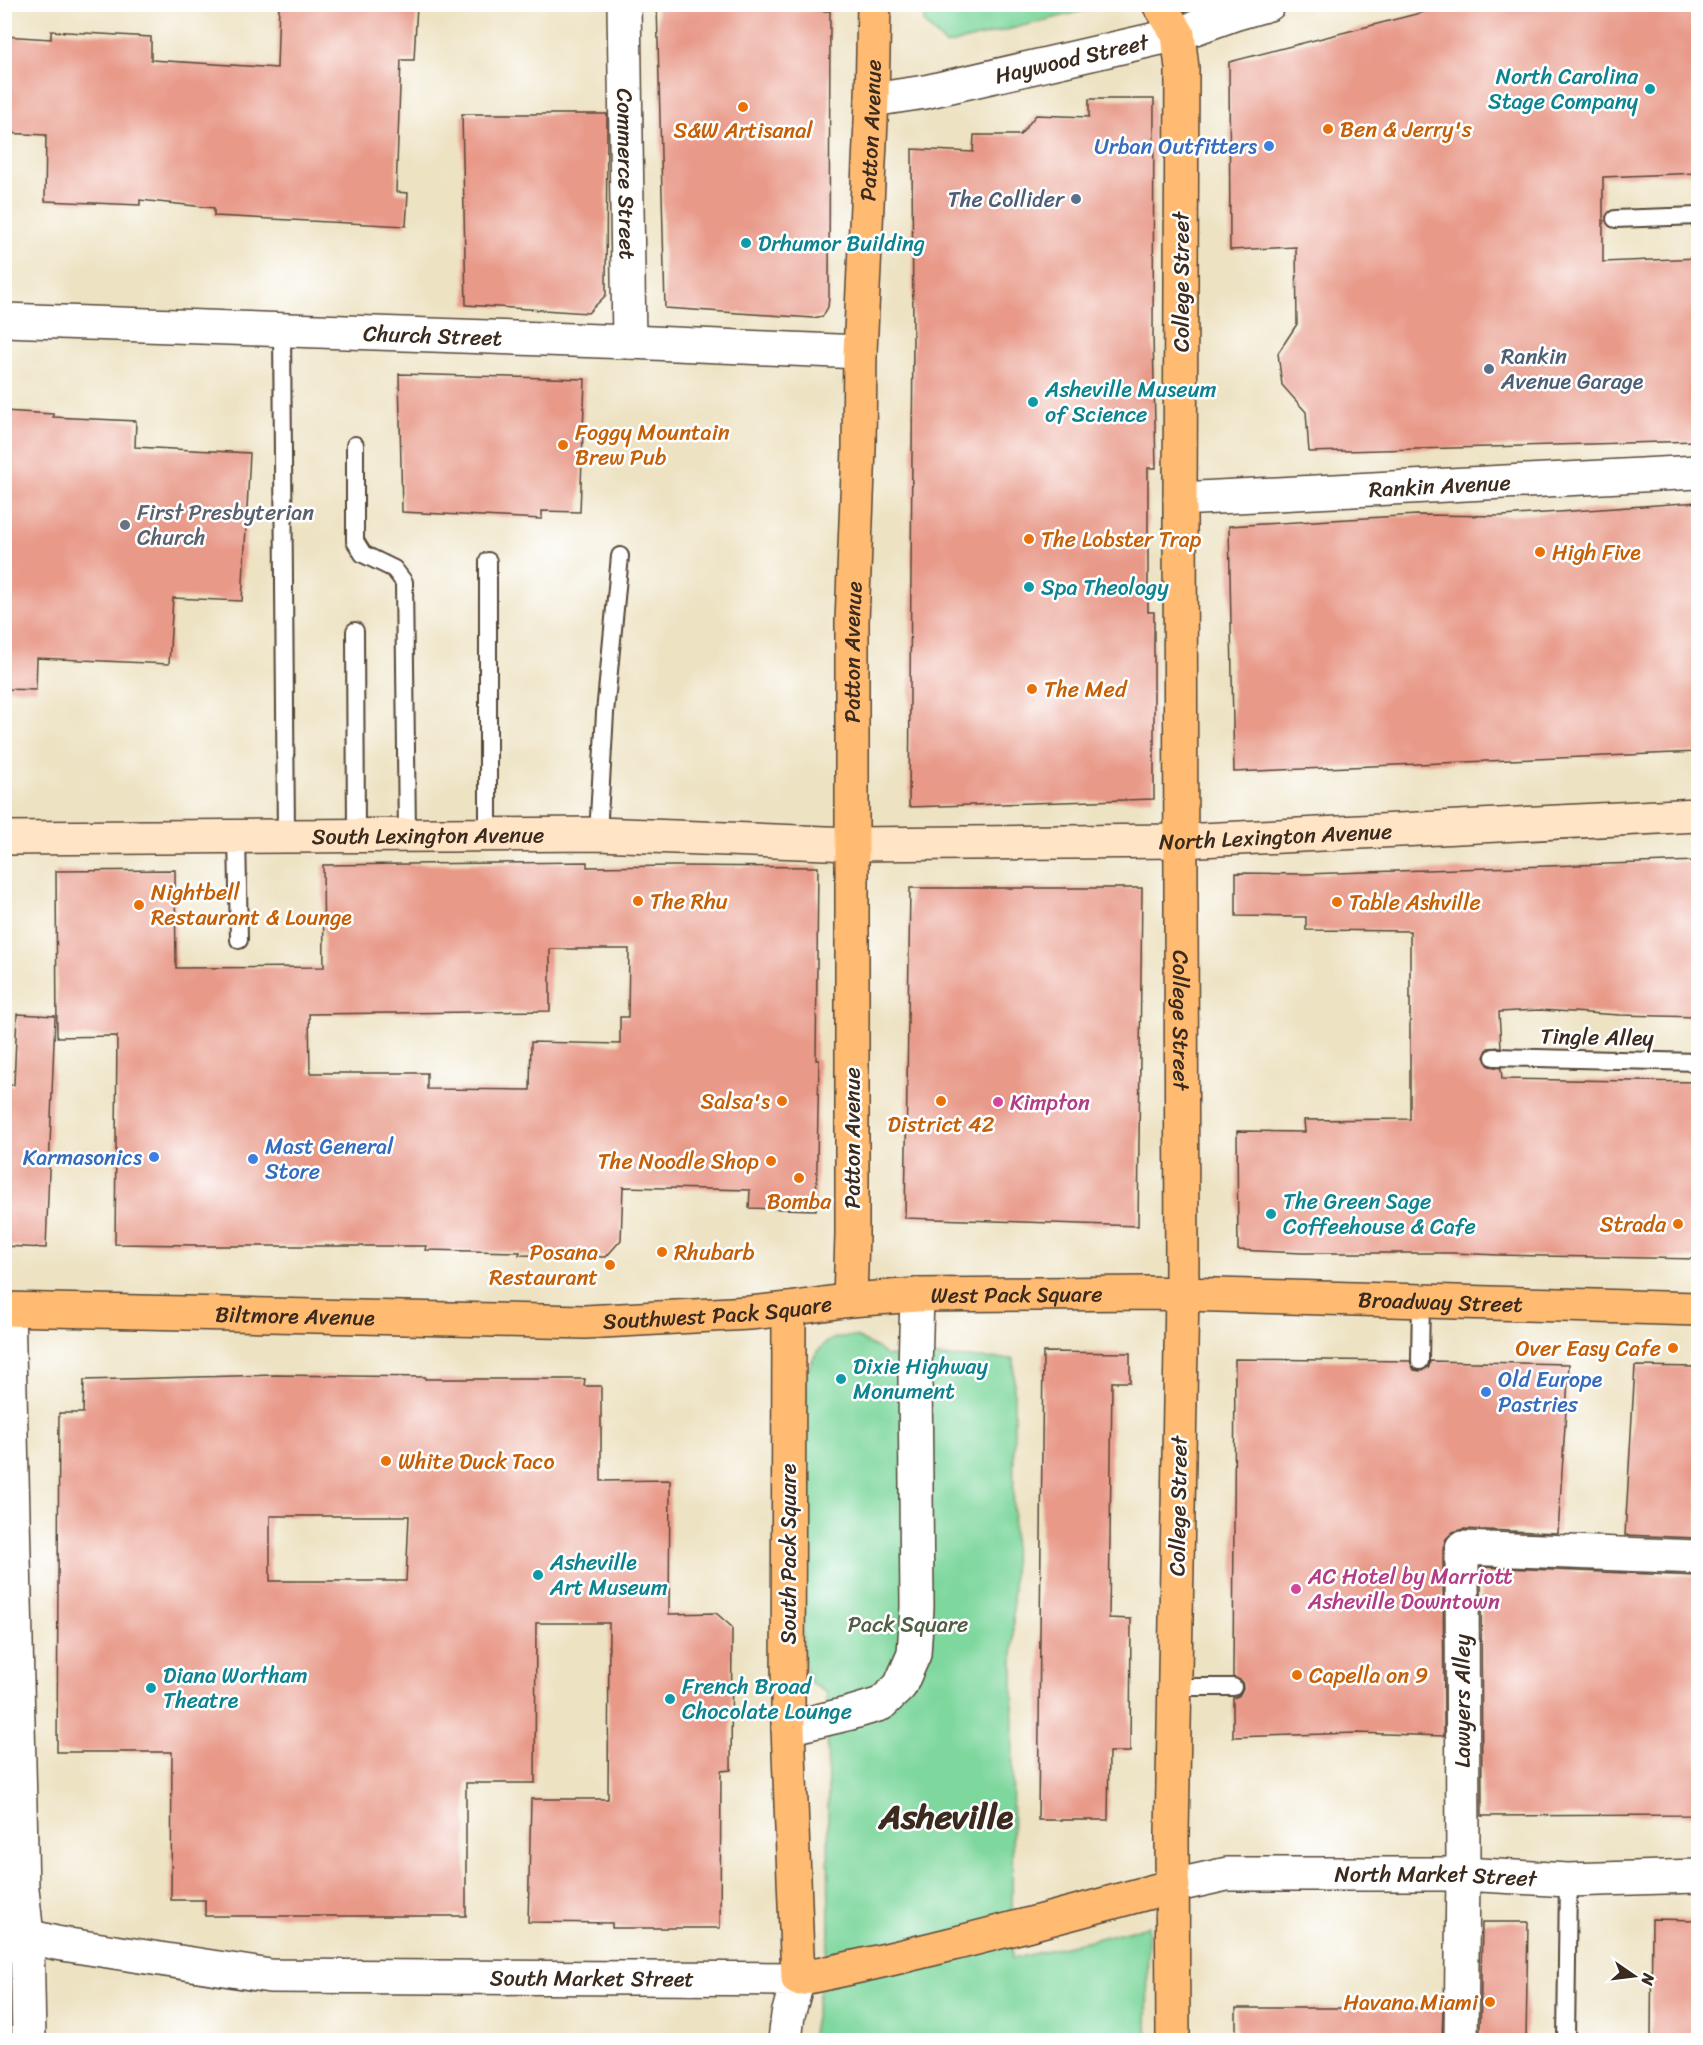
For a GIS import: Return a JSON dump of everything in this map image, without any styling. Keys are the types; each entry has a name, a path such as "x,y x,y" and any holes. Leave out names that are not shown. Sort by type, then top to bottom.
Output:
{"main road":[{"name":"Patton Avenue","path":"850,1300 852,1235 852,621 874,4"},
{"name":"College Street","path":"1159,4 1178,34 1182,69 1180,499 1182,1293 1175,1687 1173,2040"},
{"name":"North Lexington Avenue","path":"852,844 1181,841 1698,815"},
{"name":"South Lexington Avenue","path":"4,837 598,834 852,844"},
{"name":"West Pack Square","path":"850,1300 917,1295 1182,1293"},
{"name":"Broadway Street","path":"1182,1293 1698,1309"},
{"name":"Southwest Pack Square","path":"585,1322 789,1309 850,1300"},
{"name":"Biltmore Avenue","path":"6,1309 585,1322"},
{"name":"South Pack Square","path":"789,1309 788,1728 798,1979"},
{"name":"South Market Street","path":"798,1979 861,1967 1000,1933 1173,1887"}],"street":[{"name":"Commerce Street","path":"624,4 629,342"},
{"name":"Haywood Street","path":"872,100 925,93 1178,34 1269,4"},
{"name":"Church Street","path":"4,320 860,352"},
{"name":"Rankin Avenue","path":"1180,499 1698,472"},
{"path":"788,1728 881,1704 900,1686 914,1654 917,1607 915,1370 917,1295"},
{"path":"6,1309 9,1589 22,1889 16,1933 29,2040"},
{"name":"Lawyers Alley","path":"1463,1874 1462,1548 1698,1557"},
{"name":"North Market Street","path":"1173,1887 1227,1874 1463,1874 1568,1880 1698,1876"},
{"path":"1461,2040 1463,1874"},
{"name":"South Market Street","path":"16,1933 56,1943 270,1976 798,1979"},
{"path":"785,2040 798,1979"}],"lane":[{"path":"1615,219 1698,216"},
{"path":"282,330 286,835"},
{"path":"355,445 355,541 363,554 394,569 404,582 407,834"},
{"path":"598,834 605,712 620,556"},
{"path":"488,561 488,834"},
{"path":"355,631 357,834"},
{"path":"237,835 238,940"},
{"name":"Tingle Alley","path":"1494,1057 1698,1062"},
{"path":"1420,1361 1421,1301"},
{"path":"1175,1687 1233,1687"},
{"path":"1566,2040 1568,1880"}],"green space":[{"path":"925,4 1103,6 946,45 924,23"},
{"name":"Pack Square","path":"838,1337 856,1337 877,1348 886,1356 1014,1359 1012,1959 1148,1926 1147,2040 811,2040 829,1936 827,1693 811,1684 803,1659 806,1377 813,1359 830,1340"}],"building":[{"path":"279,4 417,4 414,60 401,60 396,192 408,193 406,226 214,216 214,208 140,200 140,205 45,201 46,135 4,133 4,36 51,39 51,31 151,37 151,60 277,68"},
{"path":"657,4 782,4 782,10 830,11 829,297 828,307 823,316 813,318 665,308"},
{"path":"1455,4 1698,4 1698,173 1603,177 1603,262 1698,258 1698,441 1309,452 1306,412 1282,385 1278,353 1297,324 1296,247 1230,250 1229,62"},
{"path":"1089,99 1154,99 1153,337 1156,468 1148,468 1148,612 1154,612 1154,799 909,807 913,337 912,149 973,152 974,135 1020,135 1036,115 1089,117"},
{"path":"462,114 607,114 606,295 588,313 466,305"},
{"path":"399,374 585,379 580,512 542,511 542,519 402,512"},
{"name":"First Presbyterian Church","path":"4,411 53,414 53,417 136,421 135,447 250,453 242,601 173,598 169,664 37,658 36,690 4,689"},
{"path":"1698,502 1698,752 1234,772 1229,526 1417,515 1503,516"},
{"path":"1698,861 1698,1017 1540,1010 1499,1012 1501,1047 1488,1048 1484,1057 1489,1066 1501,1068 1502,1079 1698,1082 1698,1259 1238,1250 1237,1131 1305,1132 1304,1120 1410,1119 1410,931 1306,930 1306,917 1236,916 1236,873 1305,874"},
{"path":"587,862 587,867 818,867 816,1060 819,1060 816,1210 749,1208 750,1190 623,1187 621,1240 606,1257 425,1250 426,1246 115,1244 117,1036 57,1037 56,871 175,870 176,968 324,967 323,865","holes":["550,949 629,949 628,1017 620,1017 620,1044 531,1042 530,1090 427,1089 427,1073 310,1073 309,1014 550,1011"]},
{"path":"910,888 1142,888 1138,1226 905,1218"},
{"path":"17,1014 55,1016 46,1248 4,1246 4,1100 6,1085 14,1085"},
{"path":"1043,1352 1130,1353 1130,1382 1112,1382 1109,1618 1131,1619 1130,1752 1109,1752 1108,1820 1038,1820"},
{"path":"1235,1359 1410,1361 1414,1370 1420,1371 1429,1367 1430,1361 1569,1364 1558,1533 1463,1529 1453,1532 1446,1539 1443,1548 1444,1736 1356,1733 1233,1737 1233,1698 1239,1696 1243,1688 1242,1681 1233,1677"},
{"path":"1635,1366 1698,1367 1698,1538 1625,1535"},
{"path":"275,1375 425,1377 425,1379 585,1379 584,1386 601,1386 601,1481 670,1480 669,1614 716,1613 732,1627 731,1770 721,1771 720,1928 612,1928 612,1923 528,1922 531,1799 608,1799 609,1623 536,1623 535,1783 466,1783 466,1916 205,1916 205,1900 171,1900 172,1752 57,1752 59,1413 83,1413 84,1380","holes":["270,1516 409,1516 406,1581 270,1581"]},
{"path":"1481,1567 1698,1576 1698,1815 1482,1816"},
{"path":"1652,1919 1698,1920 1698,2040 1651,2040"},
{"path":"1482,1922 1528,1922 1526,2040 1480,2040"},
{"path":"1236,2008 1443,2008 1442,2040 1236,2040"}],"place":[{"name":"North Carolina Stage Company","path":"1650,89"},
{"name":"S&W Artisanal","path":"743,107"},
{"name":"Ben & Jerry's","path":"1328,129"},
{"name":"Urban Outfitters","path":"1269,146"},
{"name":"The Collider","path":"1076,199"},
{"name":"Drhumor Building","path":"746,243"},
{"name":"Rankin Avenue Garage","path":"1489,369"},
{"name":"Asheville Museum of Science","path":"1033,402"},
{"name":"Foggy Mountain Brew Pub","path":"563,445"},
{"name":"First Presbyterian Church","path":"125,525"},
{"name":"The Lobster Trap","path":"1029,539"},
{"name":"High Five","path":"1540,552"},
{"name":"Spa Theology","path":"1029,587"},
{"name":"The Med","path":"1032,689"},
{"name":"The Rhu","path":"638,901"},
{"name":"Table Ashville","path":"1337,902"},
{"name":"Nightbell Restaurant & Lounge","path":"139,905"},
{"name":"Salsa's","path":"782,1101"},
{"name":"District 42","path":"941,1101"},
{"name":"Kimpton","path":"998,1102"},
{"name":"Karmasonics","path":"154,1157"},
{"name":"Mast General Store","path":"253,1159"},
{"name":"The Noodle Shop","path":"771,1161"},
{"name":"Bomba","path":"799,1178"},
{"name":"The Green Sage Coffeehouse & Cafe","path":"1271,1214"},
{"name":"Strada","path":"1678,1224"},
{"name":"Rhubarb","path":"662,1252"},
{"name":"Posana Restaurant","path":"610,1265"},
{"name":"Over Easy Cafe","path":"1673,1348"},
{"name":"Dixie Highway Monument","path":"841,1379"},
{"name":"Old Europe Pastries","path":"1486,1392"},
{"name":"White Duck Taco","path":"386,1461"},
{"name":"Asheville Art Museum","path":"538,1575"},
{"name":"AC Hotel by Marriott Asheville Downtown","path":"1296,1589"},
{"name":"Capella on 9","path":"1297,1675"},
{"name":"Diana Wortham Theatre","path":"151,1688"},
{"name":"French Broad Chocolate Lounge","path":"670,1699"},
{"name":"Havana Miami","path":"1490,2002"}],"district":[{"name":"Asheville","path":"946,1817"}]}
